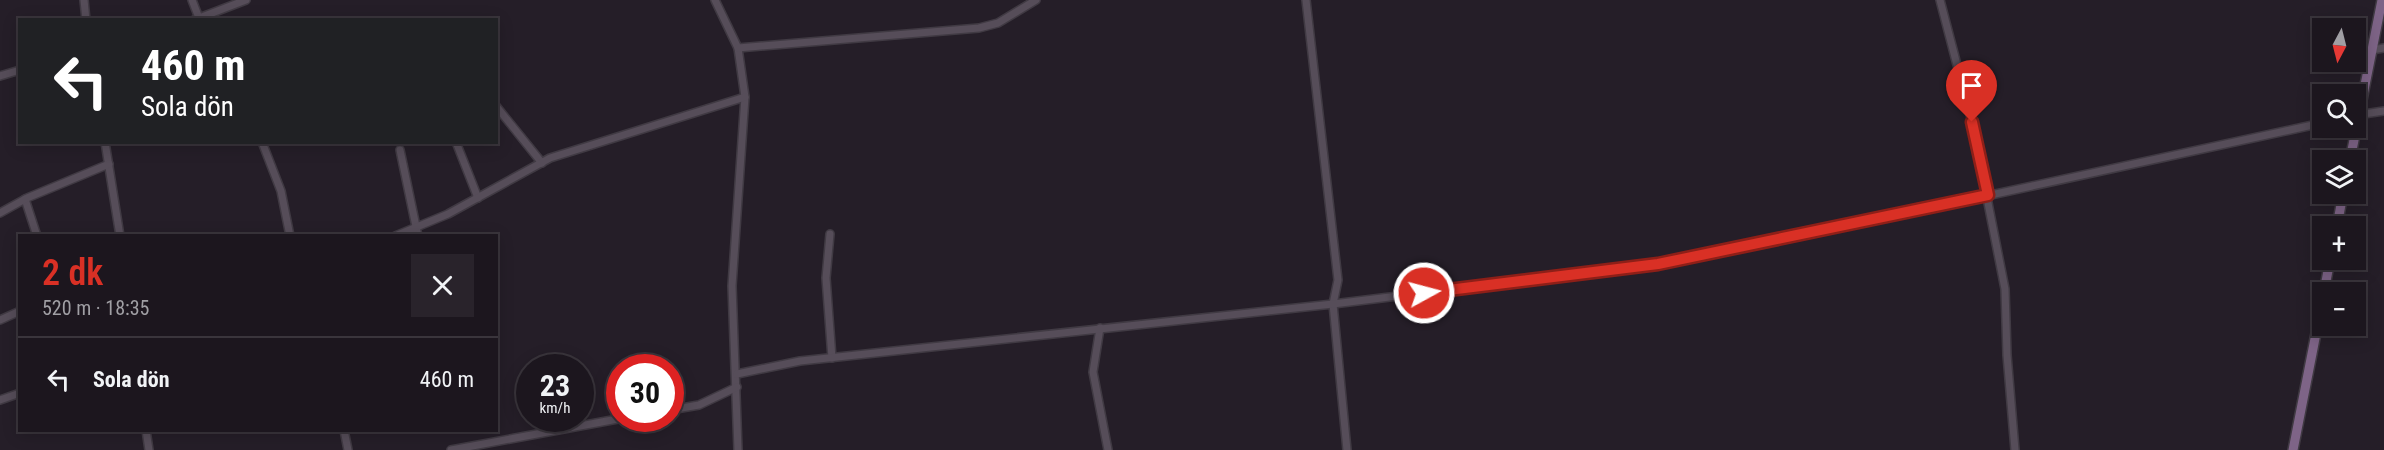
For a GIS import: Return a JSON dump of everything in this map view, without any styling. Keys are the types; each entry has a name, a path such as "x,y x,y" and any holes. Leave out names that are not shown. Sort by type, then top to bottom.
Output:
{"street":[{"path":"84,0 86,18"},
{"path":"192,0 197,18"},
{"path":"200,18 246,0"},
{"path":"715,0 738,48 745,97 732,286 738,450"},
{"path":"738,48 979,28 998,23 1036,0"},
{"path":"1306,0 1338,280 1333,304 1347,450"},
{"path":"1940,0 1972,122 2005,289 2007,355 2015,450"},
{"path":"2364,84 2382,0"},
{"path":"2372,50 2384,48"},
{"path":"0,76 18,71"},
{"path":"400,234 448,214 550,158 745,97"},
{"path":"498,108 542,163"},
{"path":"2366,114 2384,111"},
{"path":"736,374 832,358 1333,304 1658,264 2312,125"},
{"path":"105,144 120,234"},
{"path":"263,144 281,191 290,234"},
{"path":"457,144 478,198"},
{"path":"400,150 418,234"},
{"path":"0,213 25,199 109,164"},
{"path":"25,199 36,234"},
{"path":"830,234 826,278 832,358"},
{"path":"0,320 18,312"},
{"path":"1100,328 1093,372 1108,450"},
{"path":"2293,450 2315,336"},
{"path":"684,408 699,405 737,387"},
{"path":"0,400 18,394"},
{"path":"451,450 606,421"},
{"path":"146,432 149,450"},
{"path":"344,432 348,450"}],"route":[{"path":"1424,293 1658,264 1988,195 1972,122"}]}
